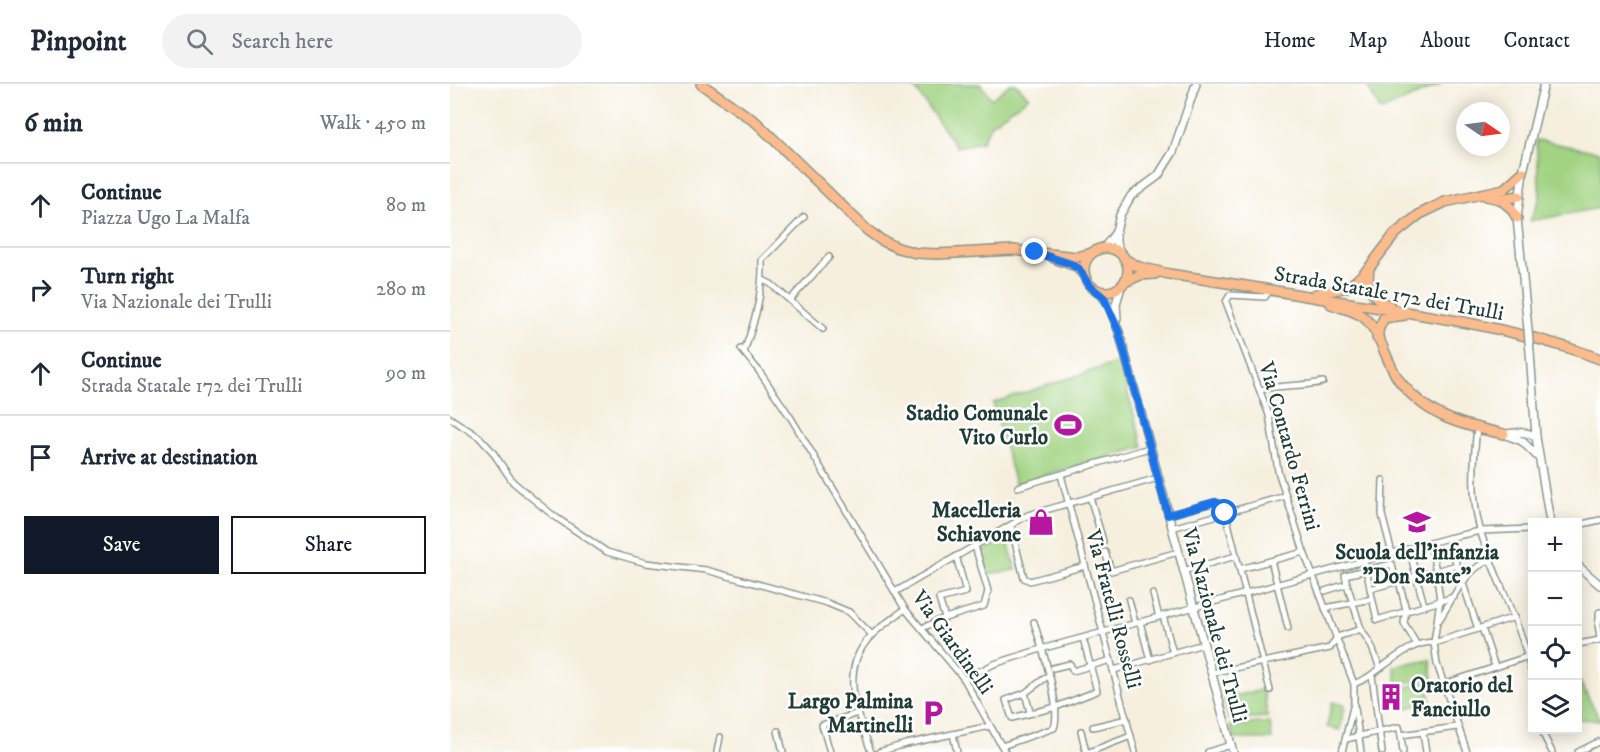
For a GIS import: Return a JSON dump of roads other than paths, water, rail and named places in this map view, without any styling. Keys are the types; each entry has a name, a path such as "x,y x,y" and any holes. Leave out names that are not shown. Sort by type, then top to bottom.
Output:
{"main road":[{"path":"701,84 757,123 867,230 898,248 916,253 1013,250 1077,257 1104,248"},
{"path":"1306,296 1332,292 1348,286 1369,268 1395,234 1420,214 1445,202 1504,189 1523,172"},
{"path":"1504,189 1519,196"},
{"path":"1484,195 1500,199 1519,196"},
{"path":"1500,199 1511,208 1517,218"},
{"name":"Strada Statale 172 dei Trulli","path":"1104,248 1111,248 1139,267 1169,274 1402,311 1516,333 1600,359"},
{"path":"1035,252 1071,264 1085,276"},
{"path":"1092,253 1085,266 1085,276 1089,285 1097,290"},
{"path":"1123,256 1128,269 1123,285"},
{"path":"1369,268 1367,280 1371,293 1379,301 1402,311"},
{"name":"Strada Statale 172 dei Trulli","path":"1097,290 1107,292 1140,275 1169,274"},
{"path":"1306,296 1364,317 1401,383 1419,402 1436,414 1452,422 1504,434"},
{"path":"1377,338 1384,318 1419,314"}],"street":[{"path":"1123,256 1116,243 1120,215 1131,196 1158,176 1173,152 1196,84"},
{"path":"1544,84 1523,172 1517,218 1538,458 1548,518"},
{"path":"804,216 762,260 763,280 771,284 823,329"},
{"path":"1104,248 1116,232"},
{"path":"790,300 829,257"},
{"name":"Via Giardinelli","path":"763,280 758,313 742,351 791,418 905,609 964,679 1004,749"},
{"name":"Via Nazionale dei Trulli","path":"1123,285 1116,304 1119,332 1232,749"},
{"name":"Via Nazionale dei Trulli","path":"1097,290 1108,306 1119,332"},
{"name":"Via Contardo Ferrini","path":"1269,291 1265,297 1233,294 1226,298 1227,307 1269,416 1278,471 1304,552 1354,684 1354,703 1342,752"},
{"path":"1260,390 1276,386 1310,385 1323,382"},
{"path":"1520,432 1534,411"},
{"path":"450,418 479,437 492,450 513,482 533,500 608,552 646,563 706,570 827,603 849,612 872,635"},
{"path":"1477,428 1473,489 1480,531 1528,651"},
{"path":"1504,434 1520,432 1536,437"},
{"path":"1504,434 1522,441 1530,441 1536,437"},
{"path":"1522,441 1538,458"},
{"path":"1018,487 1149,448"},
{"name":"Via Fratelli Rosselli","path":"1061,475 1136,752"},
{"path":"896,592 1028,515 1158,478"},
{"path":"1383,480 1382,515 1392,553"},
{"path":"1172,528 1286,496"},
{"path":"1090,497 1102,541"},
{"path":"1168,515 1215,502 1221,504 1240,569 1270,690"},
{"path":"1582,524 1600,520"},
{"path":"1011,526 1024,578 1030,581 1086,566"},
{"path":"964,679 994,664 1041,649 1364,560 1480,531 1528,529"},
{"path":"1449,538 1462,582 1495,667"},
{"path":"1430,543 1440,600 1434,643 1437,664 1467,752"},
{"path":"922,628 984,606 987,599 986,578 975,546"},
{"path":"1409,549 1424,605"},
{"path":"1106,552 1111,571 1178,552"},
{"path":"1240,569 1304,552"},
{"path":"945,618 939,599 966,592 956,556"},
{"path":"1183,571 1236,556"},
{"path":"1364,560 1377,620 1454,597"},
{"path":"1437,623 1462,582 1480,563 1491,560"},
{"path":"1272,564 1288,628"},
{"path":"1380,668 1371,645 1361,629 1345,575 1392,564 1406,610 1404,623 1417,645"},
{"path":"1370,589 1397,579 1457,565"},
{"path":"1582,570 1597,583 1600,594"},
{"path":"1325,591 1347,584"},
{"path":"1153,594 1173,653"},
{"path":"1325,608 1372,599"},
{"path":"1129,600 1150,660"},
{"path":"871,752 852,690 852,670 860,650 872,635 905,609"},
{"path":"1582,643 1600,639 1598,624 1600,614"},
{"path":"1354,684 1417,645 1434,643 1515,617"},
{"path":"1004,749 1054,728 1057,720 1056,707 1034,622"},
{"path":"1117,628 1127,666"},
{"path":"1211,673 1330,648 1337,637 1361,629"},
{"path":"1048,676 1025,693 1006,700 1012,718 1056,707 1097,691 1083,638"},
{"path":"1114,670 1203,644"},
{"path":"1444,684 1528,657"},
{"path":"1053,668 1070,664 1072,671 1111,660"},
{"path":"1371,675 1382,752"},
{"path":"1025,693 1030,712"},
{"path":"1354,703 1361,752"},
{"path":"830,752 822,725 858,713"},
{"path":"1093,727 1127,719"},
{"path":"879,752 990,726"},
{"path":"1346,739 1399,727 1403,752"},
{"path":"1401,735 1457,727"},
{"path":"778,731 783,752"},
{"path":"1081,731 1087,752 1131,736"},
{"path":"1424,732 1426,752"},
{"path":"953,734 957,752"},
{"path":"1544,734 1552,752"},
{"path":"717,752 720,737"},
{"path":"1578,752 1600,741"},
{"path":"1208,752 1232,749"}],"place":[{"name":"Stadio Comunale Vito Curlo","path":"1068,425"},
{"name":"Macelleria Schiavone","path":"1041,522"},
{"name":"Scuola dell'infanzia \"Don Sante\"","path":"1417,522"},
{"name":"Oratorio del Fanciullo","path":"1391,697"},
{"name":"Largo Palmina Martinelli","path":"933,713"}]}
